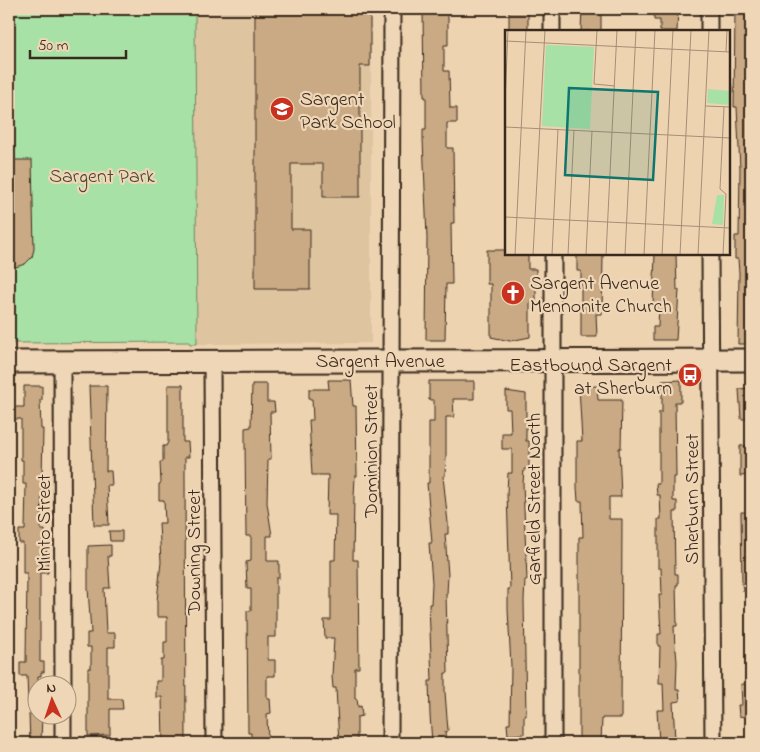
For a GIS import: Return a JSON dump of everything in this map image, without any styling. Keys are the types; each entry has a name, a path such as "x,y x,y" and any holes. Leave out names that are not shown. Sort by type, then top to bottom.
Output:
{"main road":[{"name":"Sargent Avenue","path":"9,362 751,360"}],"street":[{"name":"Dominion Street","path":"390,743 392,9"},
{"path":"552,9 552,30"},
{"path":"709,9 709,30"},
{"name":"Garfield Street North","path":"553,255 553,743"},
{"name":"Sherburn Street","path":"710,255 712,743"},
{"name":"Downing Street","path":"212,361 214,743"},
{"name":"Minto Street","path":"62,362 63,674"},
{"path":"63,724 63,743"}],"shaded area":[{"name":"Sargent Park School","path":"193,9 371,9 371,343 197,344"}],"green space":[{"name":"Sargent Park","path":"9,9 195,9 197,344 190,344 189,342 9,343"}],"building":[{"path":"255,9 370,9 370,66 360,66 360,197 323,197 323,164 291,164 291,229 310,229 310,289 255,289"},
{"path":"509,9 528,9 528,30 509,30"},
{"path":"582,9 601,9 601,30 581,30"},
{"path":"654,9 678,9 677,30 660,30 660,20 654,20"},
{"path":"735,9 751,9 751,344 738,344 739,273 738,259 735,259 735,236 739,236 740,169 737,107 734,107"},
{"path":"423,10 448,10 448,45 444,45 444,71 449,71 450,108 457,108 457,123 447,123 447,148 453,148 454,223 451,223 452,284 446,284 445,340 426,340 427,238 423,130 426,130 426,97 424,97"},
{"path":"9,160 32,160 34,249 32,257 25,264 9,269"},
{"name":"Sargent Avenue Mennonite Church","path":"487,250 505,250 505,255 528,255 528,269 536,269 536,301 530,301 530,337 510,341 491,337 491,284 487,284"},
{"path":"577,255 603,255 602,314 596,314 597,337 581,337 581,271 577,271"},
{"path":"655,255 676,255 677,290 679,290 676,340 653,340 653,327 658,327 659,305 653,305"},
{"path":"328,380 351,380 353,406 356,406 357,476 355,476 354,497 353,560 358,560 359,668 355,668 355,699 357,699 358,707 361,706 362,716 357,717 357,743 339,743 336,688 333,688 332,676 334,638 325,638 324,620 331,620 331,560 335,560 336,515 327,515 328,475 312,475 309,420 313,420 312,399 309,399 309,389 329,389"},
{"path":"681,380 681,402 675,402 676,477 673,477 673,501 677,501 677,512 674,512 675,574 678,574 678,585 676,585 677,626 674,626 677,662 676,690 679,690 680,701 673,702 675,741 659,742 657,710 664,710 663,683 659,683 660,646 658,646 658,634 661,634 659,595 662,595 661,568 658,568 658,519 661,519 660,495 657,495 656,484 659,484 659,412 662,412 662,381"},
{"path":"429,381 474,381 474,399 453,399 454,417 446,417 445,476 443,476 448,523 448,534 445,534 448,575 446,594 448,673 445,673 445,692 448,731 445,732 446,743 432,743 430,715 429,681 432,681 429,604 431,604 432,583 429,543 432,543 427,483 429,483 429,422 434,422 434,400 429,400"},
{"path":"252,384 267,384 267,402 274,402 275,412 270,412 271,459 268,459 267,503 272,536 267,536 267,561 279,561 279,578 276,578 276,637 268,637 268,660 275,660 275,676 267,676 267,699 270,699 271,713 267,714 268,743 251,743 251,733 248,733 247,611 251,611 251,589 247,589 246,562 251,561 251,536 246,536 245,428 251,427"},
{"path":"168,385 183,385 183,442 188,442 189,457 185,457 186,743 163,743 162,697 156,697 156,681 161,681 161,660 164,660 164,642 167,642 167,617 157,617 157,601 161,562 159,523 165,523 164,500 159,500 159,484 161,483 160,462 163,462 163,446 166,446 168,442"},
{"path":"24,386 42,386 42,400 40,400 41,429 43,429 41,530 45,530 48,573 40,573 40,662 44,662 44,672 41,672 41,674 28,674 28,703 27,676 20,676 20,662 26,662 27,573 23,573 23,543 19,543 19,530 25,530 26,484 23,484 23,460 21,460 21,419 9,419 9,407 24,407"},
{"path":"89,386 107,386 106,471 111,471 112,485 107,485 109,525 94,525"},
{"path":"597,386 598,400 622,400 621,448 619,448 621,497 609,497 609,519 622,519 621,718 602,718 601,743 579,743 579,537 583,537 582,501 578,501 577,487 577,441 582,441 579,387"},
{"path":"751,388 751,419 741,419 739,389"},
{"path":"506,391 526,394 526,441 529,441 529,469 524,469 523,484 527,580 525,580 524,600 526,716 524,716 524,734 508,735 507,724 510,724 511,666 508,610 508,589 510,589 507,493 508,473 512,473 512,449 502,449 502,433 511,433 510,409 506,409"},
{"path":"751,445 751,475 740,476 740,446"},
{"path":"741,512 751,512 751,591 743,591 742,584"},
{"path":"109,531 122,531 122,541 110,541"},
{"path":"111,545 111,556 108,556 110,588 104,588 106,633 115,633 115,647 108,647 108,699 122,699 123,709 110,709 110,735 88,736 88,668 91,668 91,647 87,647 87,633 91,633 88,546"},
{"path":"741,684 751,684 751,718 739,716 738,705 742,705"},
{"path":"29,724 42,724 41,743 30,743"}],"place":[{"name":"Sargent Park School","path":"282,109"},
{"name":"Sargent Avenue Mennonite Church","path":"513,293"},
{"name":"Eastbound Sargent at Sherburn","path":"690,375"}]}
